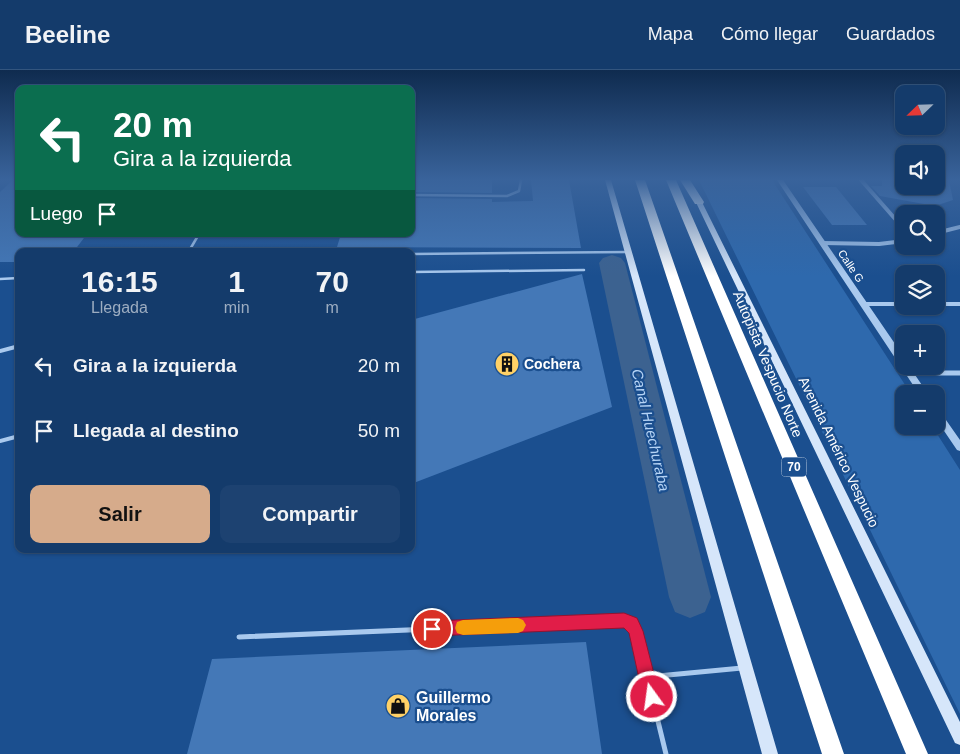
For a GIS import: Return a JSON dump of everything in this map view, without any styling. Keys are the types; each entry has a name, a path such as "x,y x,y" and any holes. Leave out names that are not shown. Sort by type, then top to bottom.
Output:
{"highway":[{"path":"651,212 833,754"},
{"name":"Autopista Vespucio Norte","path":"685,212 917,754"}],"main road":[{"path":"617,212 770,754"},
{"name":"Avenida Américo Vespucio","path":"704,212 960,738"}],"street":[{"name":"Calle G","path":"801,212 895,352"},
{"path":"945,231 960,227"},
{"path":"822,244 878,244 895,242"},
{"path":"863,304 895,304"},
{"path":"945,304 960,304"},
{"path":"945,372 960,373"},
{"path":"945,425 960,447"}],"lane":[{"path":"191,248 197,237"},
{"path":"415,254 628,252"},
{"path":"415,272 584,270"},
{"path":"0,280 15,278"},
{"path":"0,351 15,347"},
{"path":"0,441 15,437"},
{"path":"239,637 624,621 632,623 636,631 666,754"},
{"path":"647,678 674,673 746,667"}],"shaded area":[{"path":"715,212 793,212 895,369 895,375 899,375 905,385 895,385 895,435 938,435 960,470 960,714"}],"building":[{"path":"0,212 15,212 15,237 85,237 76,248 15,248 15,262 0,262"},
{"path":"415,212 575,212 581,248 337,247 340,237 415,237"},
{"path":"822,212 856,212 867,225 832,225"},
{"name":"Cochera","path":"582,274 612,407 415,482 415,319"},
{"name":"Guillermo Morales","path":"586,642 602,754 187,754 212,659"}],"waterway":[{"name":"Canal Huechuraba","path":"612,263 690,597"}],"slow traffic":[{"path":"463,628 518,625"}],"place":[{"name":"Cochera","path":"507,364"},
{"name":"Guillermo Morales","path":"398,706"}],"route":[{"path":"432,629 624,621 632,623 636,631 652,697"}]}
